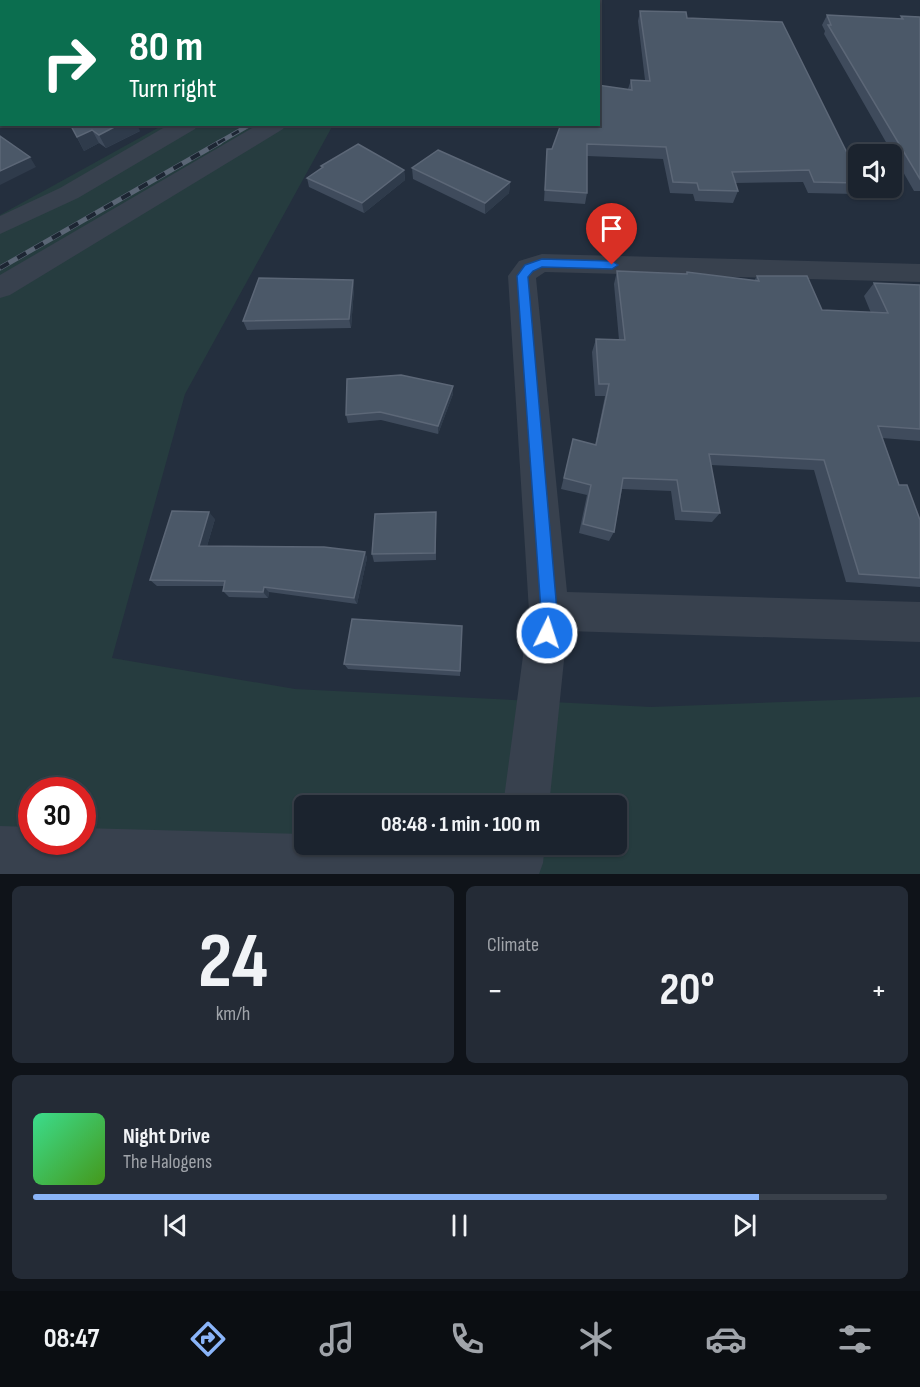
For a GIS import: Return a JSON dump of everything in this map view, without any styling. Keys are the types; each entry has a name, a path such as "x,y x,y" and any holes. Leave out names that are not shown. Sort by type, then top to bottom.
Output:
{"street":[{"path":"0,226 69,193 184,126"},
{"path":"0,288 272,126"},
{"path":"527,795 549,611 522,276 529,268 542,263 920,273"},
{"path":"549,611 920,622"},
{"path":"0,850 519,863 520,855"}],"green space":[{"path":"161,126 332,126 185,394 112,658 295,689 651,707 920,697 920,874 0,874 0,215"}],"building":[{"path":"640,11 686,12 687,18 782,22 848,155 848,183 814,182 809,170 732,172 738,191 699,190 697,183 673,182 666,147 587,144 587,193 545,190 547,149 552,149 560,126 600,126 600,85 632,90 631,80 650,81"},
{"path":"827,15 903,19 901,16 920,17 920,179 902,149 902,144 899,144 828,25 831,25"},
{"path":"71,126 116,126 99,135 92,130 77,137"},
{"path":"0,136 30,157 0,171"},
{"path":"358,144 404,170 362,203 307,178 323,167 321,166"},
{"path":"438,150 510,182 485,203 412,168"},
{"path":"617,271 687,274 687,272 759,281 757,276 807,276 822,310 888,313 874,283 920,285 920,429 878,426 899,485 907,485 920,520 920,578 859,574 824,460 709,454 720,513 682,511 677,480 623,478 614,532 583,524 591,485 564,478 573,439 596,445 609,384 599,384 596,339 625,340"},
{"path":"259,278 353,280 349,319 243,321"},
{"path":"401,375 453,386 438,426 380,412 346,415 347,379"},
{"path":"172,511 209,512 199,546 324,547 365,552 354,598 264,587 263,592 223,591 225,581 150,580"},
{"path":"436,512 435,553 372,554 375,514"},
{"path":"352,619 462,626 460,671 344,664"}],"railway":[{"path":"218,143 248,126"},
{"path":"0,268 220,142"}],"route":[{"path":"547,633 549,611 522,276 529,268 542,263 612,265"}]}
